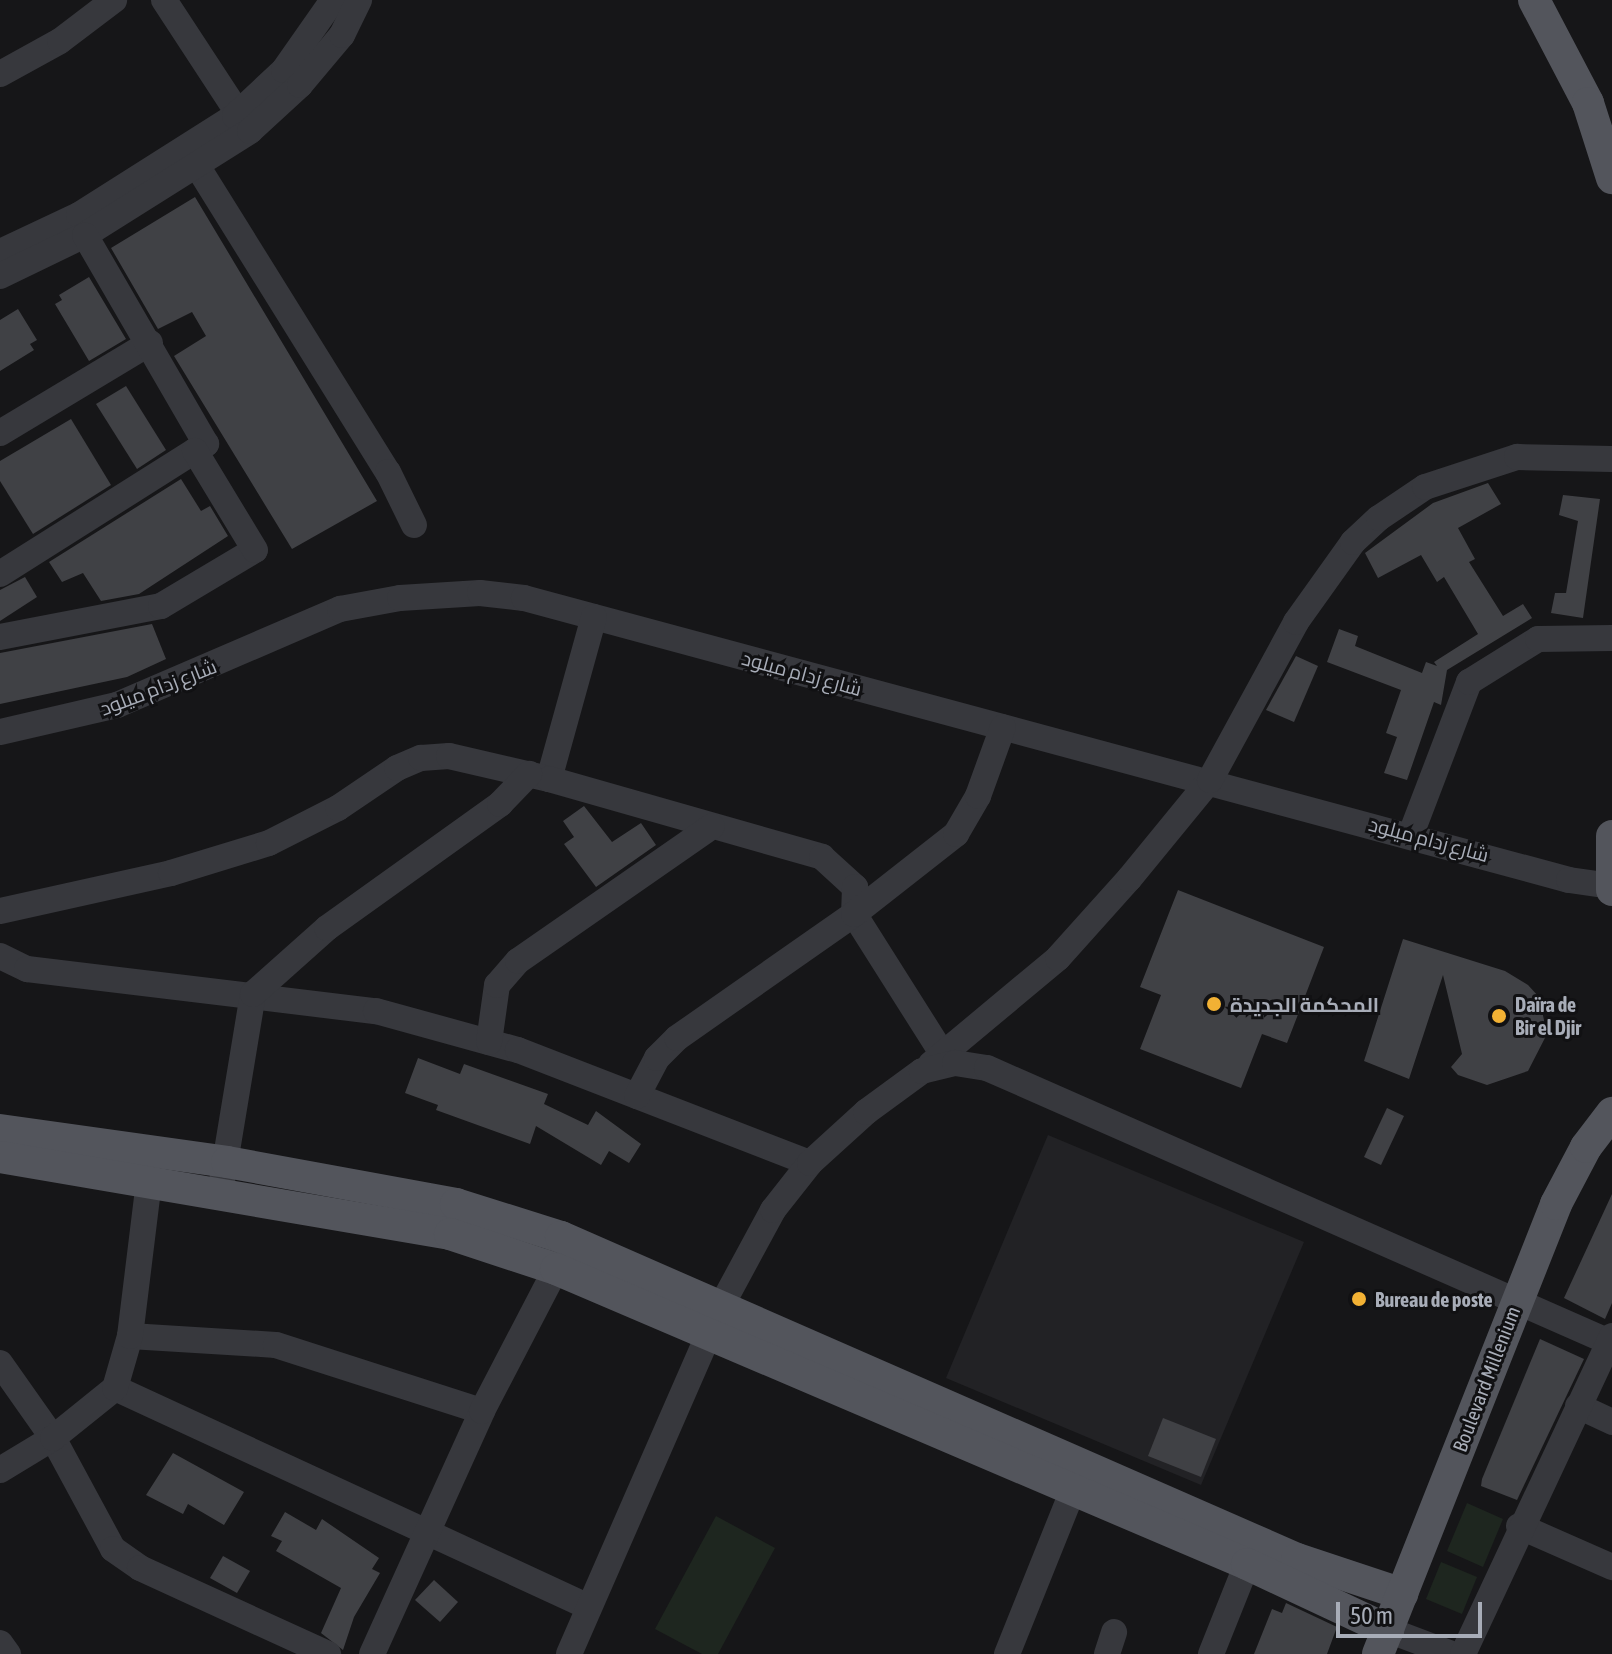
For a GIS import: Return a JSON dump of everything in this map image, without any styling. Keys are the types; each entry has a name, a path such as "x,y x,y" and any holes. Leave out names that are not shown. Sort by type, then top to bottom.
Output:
{"main road":[{"path":"1534,0 1588,103 1612,178"},
{"path":"1612,838 1612,888"},
{"name":"Boulevard Millenium","path":"1383,1642 1556,1204 1586,1147 1612,1113"},
{"path":"0,1130 223,1177 450,1234 556,1269 714,1322 1297,1559 1402,1594"},
{"path":"0,1157 149,1182 223,1177 456,1204 561,1237 714,1322 1073,1490 1247,1564 1383,1642"}],"street":[{"path":"0,73 60,41 114,0"},
{"path":"164,0 243,124"},
{"path":"243,124 333,0"},
{"path":"0,276 85,235 191,157 300,85 342,35 359,0"},
{"path":"0,252 191,157"},
{"path":"191,157 388,472 414,525"},
{"path":"0,574 206,444 85,235"},
{"path":"0,433 150,343"},
{"path":"0,637 161,606 255,550 195,451"},
{"path":"569,1654 714,1322 773,1210 810,1163 866,1112 943,1055 1089,926 1210,780 1296,622 1353,542 1379,518 1425,487 1517,457 1612,459"},
{"name":"شارع زدام ميلود","path":"0,732 117,705 314,619 362,604 480,593 524,598 1411,834 1569,880 1612,888"},
{"path":"223,1177 253,994 327,928 539,776 594,617"},
{"path":"1411,834 1469,682 1538,639 1612,638"},
{"path":"637,1096 657,1058 677,1038 854,914 956,834 978,796 1003,727"},
{"path":"0,911 171,873 269,843 421,758 449,756 539,776 822,857 855,887 854,914 943,1055"},
{"path":"489,1042 497,985 518,961 712,826"},
{"path":"0,956 27,969 376,1011 489,1042 810,1163"},
{"path":"922,1071 955,1063 987,1068 1516,1302 1611,1339 1519,1526 1463,1654"},
{"path":"0,1470 53,1438 115,1388 130,1336 149,1182"},
{"path":"372,1654 482,1411 556,1269 561,1237"},
{"path":"130,1336 276,1345 482,1411"},
{"path":"0,1363 53,1438 113,1549 140,1568 328,1654"},
{"path":"115,1388 589,1607"},
{"path":"1578,1406 1612,1422"},
{"path":"1007,1654 1073,1490"},
{"path":"1519,1526 1612,1567"},
{"path":"1211,1654 1247,1564"},
{"path":"1383,1642 1452,1654"},
{"path":"0,1643 8,1654"}],"shaded area":[{"path":"1048,1135 1304,1242 1201,1485 946,1378"},
{"path":"1467,1503 1503,1519 1483,1567 1447,1551"},
{"path":"716,1516 775,1548 718,1654 702,1654 655,1629"},
{"path":"1441,1562 1477,1577 1462,1614 1426,1599"}],"building":[{"path":"195,197 377,501 292,549 174,356 206,336 192,312 158,329 111,248"},
{"path":"89,277 126,339 89,361 55,304 62,300 59,295"},
{"path":"18,309 37,340 30,344 34,350 0,371 0,320"},
{"path":"126,386 166,450 137,469 96,404"},
{"path":"71,419 111,485 33,534 0,481 0,461"},
{"path":"181,479 201,511 210,506 228,536 139,594 101,601 83,573 62,582 49,562"},
{"path":"1488,483 1501,504 1458,528 1475,559 1469,562 1503,616 1523,604 1532,618 1447,670 1441,705 1434,702 1407,780 1384,773 1397,737 1386,733 1401,690 1327,662 1339,629 1358,636 1355,646 1422,673 1426,662 1437,666 1434,662 1478,634 1444,577 1437,582 1421,555 1378,578 1365,553 1433,503"},
{"path":"1563,495 1600,499 1583,618 1551,613 1555,593 1566,593 1578,521 1559,515"},
{"path":"25,577 37,597 0,621 0,590"},
{"path":"152,624 166,659 127,677 0,704 0,653"},
{"path":"1296,656 1318,666 1294,722 1266,710"},
{"path":"584,806 612,842 641,823 656,845 596,887 564,844 574,837 563,821"},
{"path":"1178,890 1324,947 1287,1043 1262,1034 1241,1088 1140,1049 1161,995 1140,987"},
{"name":"Daïra de Bir el Djir","path":"1403,939 1505,971 1528,985 1539,997 1547,1034 1528,1071 1487,1085 1458,1075 1451,1067 1462,1054 1443,975 1409,1079 1364,1061"},
{"path":"418,1058 460,1074 464,1064 548,1094 544,1104 588,1125 596,1111 641,1144 629,1163 609,1151 601,1165 536,1126 530,1144 436,1110 438,1105 405,1093"},
{"path":"1387,1108 1404,1116 1381,1165 1364,1157"},
{"path":"1612,1194 1612,1303 1605,1319 1564,1298"},
{"path":"1540,1339 1584,1359 1517,1500 1481,1486 1482,1479"},
{"path":"1163,1418 1216,1439 1201,1477 1148,1456"},
{"path":"173,1453 244,1492 224,1525 188,1504 183,1514 146,1495"},
{"path":"285,1512 316,1530 322,1519 379,1558 372,1569 380,1573 354,1617 343,1650 321,1633 341,1588 276,1551 282,1541 271,1536"},
{"path":"223,1556 250,1571 237,1593 210,1578"},
{"path":"434,1580 458,1602 440,1622 415,1600"},
{"path":"1286,1603 1337,1627 1327,1654 1254,1654 1272,1609 1282,1613"}],"place":[{"name":"المحكمة الجديدة","path":"1214,1004"},
{"name":"Daïra de Bir el Djir","path":"1499,1016"},
{"name":"Bureau de poste","path":"1359,1299"}]}
